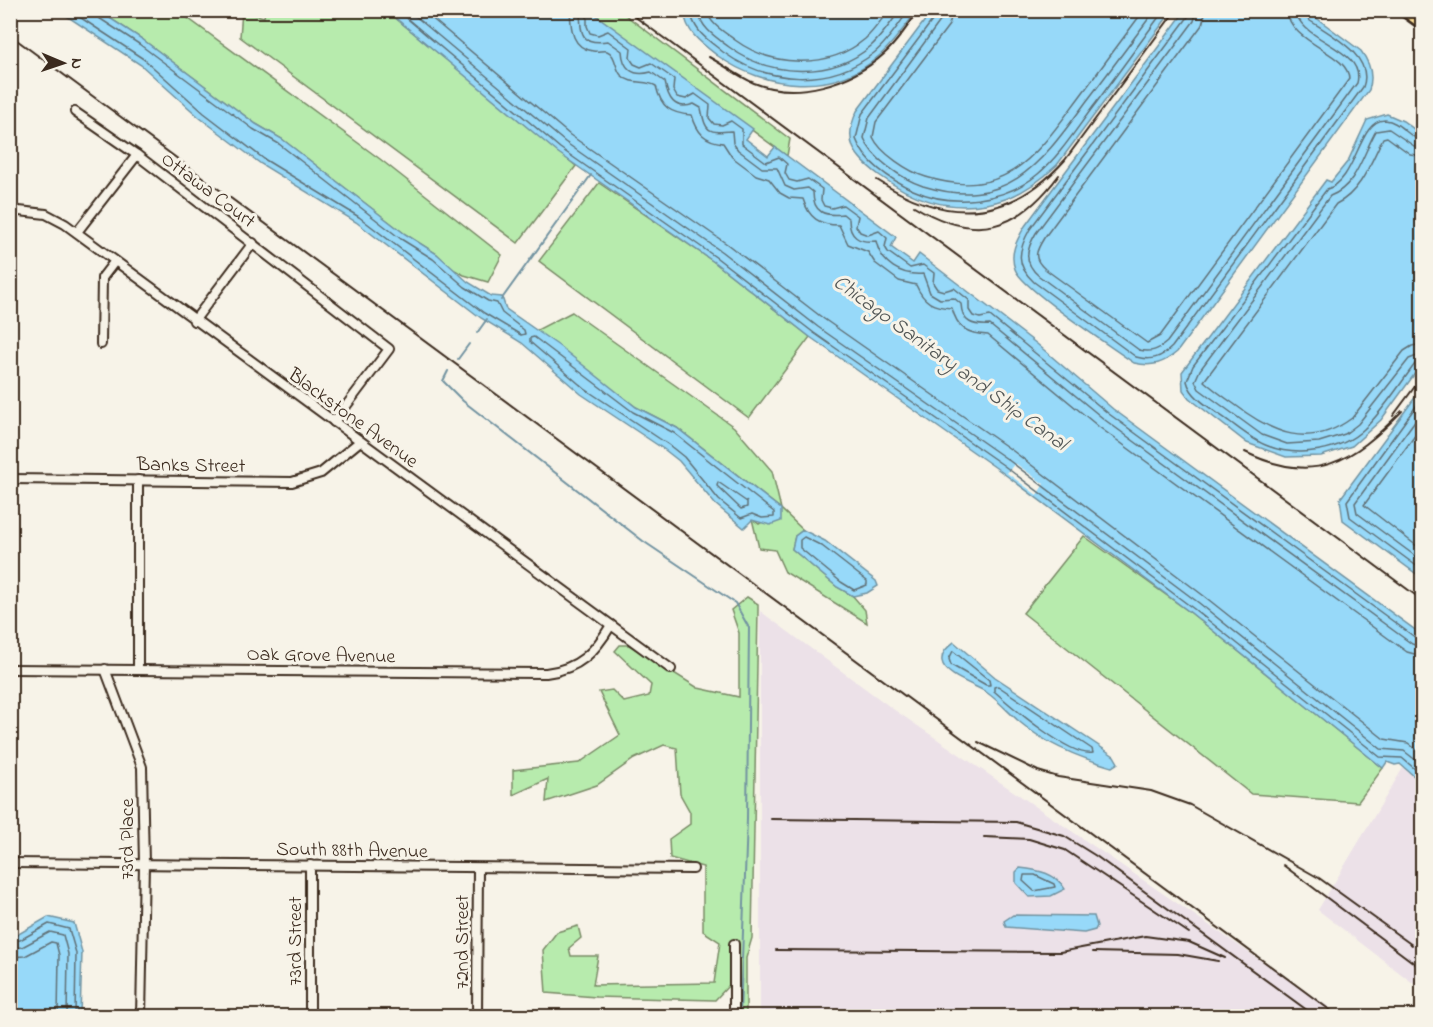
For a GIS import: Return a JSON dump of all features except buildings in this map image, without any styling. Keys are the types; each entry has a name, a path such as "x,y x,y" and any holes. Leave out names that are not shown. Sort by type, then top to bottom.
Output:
{"highway":[{"path":"1408,10 1422,20"}],"street":[{"path":"75,112 137,155"},
{"name":"Ottawa Court","path":"77,232 137,155 389,348 334,422"},
{"name":"Blackstone Avenue","path":"10,210 45,214 77,232 359,442 671,669"},
{"path":"195,321 253,243"},
{"path":"101,344 102,278 115,261"},
{"name":"Banks Street","path":"10,479 298,480 321,473 359,442"},
{"path":"138,480 138,669"},
{"name":"Oak Grove Avenue","path":"10,669 546,673 570,668 589,657 611,625"},
{"name":"73rd Place","path":"105,669 142,767 144,864 141,1017"},
{"name":"South 88th Avenue","path":"10,863 693,869"},
{"name":"73rd Street","path":"310,865 310,1017"},
{"name":"72nd Street","path":"477,1017 478,868"},
{"path":"734,944 734,1017"}],"shaded area":[{"path":"760,611 893,709 1342,1016 760,1016"},
{"path":"1403,768 1422,783 1422,990 1318,910"}],"green space":[{"path":"99,11 178,11 380,159 502,255 488,282 464,275 449,267 437,254 405,234 282,139 256,124 142,39"},
{"path":"242,11 264,17 265,11 387,11 576,166 518,243 240,37"},
{"path":"590,11 620,11 790,139 787,156"},
{"path":"599,183 714,262 810,337 749,418 539,261"},
{"path":"572,312 734,427 772,471 781,509 677,428 636,407 535,331"},
{"path":"781,509 803,530 795,536 792,549 837,587 853,596 865,610 867,623 785,572 775,550 759,548 752,519 759,524"},
{"path":"1084,536 1191,613 1383,768 1358,802 1251,794 1023,613"},
{"path":"747,597 758,604 758,610 752,938 746,958 746,1016 737,1016 730,984 715,1000 596,997 546,993 543,950 557,932 578,926 581,938 569,948 571,956 598,956 593,985 714,983 720,942 703,931 703,867 670,858 669,839 690,824 690,812 680,794 677,748 664,745 634,759 597,785 546,802 548,779 513,795 513,770 579,763 620,735 599,692 612,690 624,702 649,696 651,685 615,651 620,645 629,645 698,688 739,697 739,633 731,610"}],"water":[{"path":"917,10 890,46 861,69 841,78 820,83 799,84 756,76 718,56 700,42 691,31 684,11"},
{"path":"59,11 99,11 142,39 256,124 282,139 405,234 437,254 468,282 491,296 502,297 506,309 559,346 636,407 677,428 781,509 781,521 770,525 752,520 744,528 715,504 679,461 665,450 581,394 522,343 481,318 356,222 261,164 200,118 141,65"},
{"name":"Chicago Sanitary and Ship Canal","path":"387,11 590,11 753,129 746,139 768,156 775,147 896,237 891,247 913,263 919,254 1037,344 1113,409 1422,635 1422,783 1400,764 1387,762 1383,768 1191,613 999,470 810,337 714,262 557,152"},
{"path":"932,11 1172,11 1057,165 1033,185 1006,199 986,204 957,206 917,197 891,183 863,162 853,148 851,140 857,111"},
{"path":"1185,11 1307,11 1361,51 1369,65 1371,79 1369,90 1177,352 1157,364 1140,364 1134,363 1089,332 1033,290 1015,269 1013,252 1025,226"},
{"path":"1387,114 1403,121 1422,135 1422,364 1381,420 1352,446 1321,456 1286,457 1247,443 1189,398 1183,390 1182,372 1326,180 1331,182 1348,161 1367,120"},
{"path":"1422,388 1422,578 1343,520 1340,499"},
{"path":"803,530 825,541 876,581 878,586 867,593 853,596 837,587 792,549 795,536"},
{"path":"954,642 995,677 1114,756 1118,763 1112,767 1076,755 1053,744 1031,731 986,692 954,676 944,666 942,658 945,650"},
{"path":"1020,868 1040,871 1052,876 1065,889 1051,896 1029,897 1016,883 1016,872"},
{"path":"1013,915 1094,916 1097,926 1095,930 1084,933 1006,927 1004,921"},
{"path":"48,917 74,923 82,952 80,1016 11,1016 11,935 17,935"}],"pier":[{"path":"1015,463 1044,484 1037,495 1007,473"}],"waterway":[{"path":"501,300 591,175"},
{"path":"477,333 487,319"},
{"path":"458,359 469,344"},
{"path":"448,371 443,381 463,401 643,541 735,603 749,628 747,819 740,1016"}],"railway":[{"path":"626,10 1422,600"},
{"path":"709,57 748,80 770,88 787,90 822,86 856,74 871,65 894,44 919,10"},
{"path":"877,180 902,194 927,204 952,210 975,210 999,206 1022,196 1044,181 1065,160 1176,10"},
{"path":"10,35 1338,1016"},
{"path":"914,206 936,218 957,225 976,227 994,225 1011,219 1028,209 1059,175"},
{"path":"1393,416 1422,377"},
{"path":"1245,452 1270,462 1292,467 1312,467 1331,463 1366,444 1402,411"},
{"path":"978,742 1038,771 1058,777 1151,791 1190,805 1319,878 1412,945"},
{"path":"771,819 1016,822 1064,836 1096,856 1315,1016"},
{"path":"984,837 1029,839 1065,850 1189,933"},
{"path":"1283,865 1422,969"},
{"path":"776,950 1060,952 1145,936 1189,942 1225,958"},
{"path":"1093,952 1178,954 1218,961"},
{"path":"1065,1016 1102,1016"}]}
